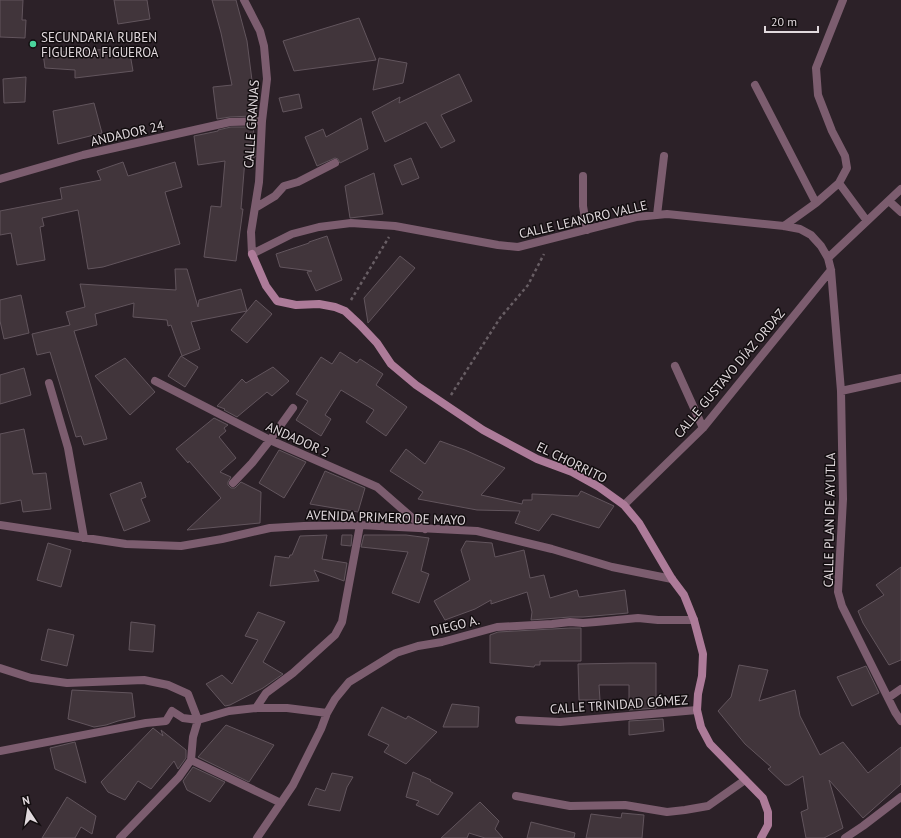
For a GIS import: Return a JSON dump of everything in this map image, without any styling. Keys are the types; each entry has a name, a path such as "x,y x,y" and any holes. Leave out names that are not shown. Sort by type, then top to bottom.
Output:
{"street":[{"name":"CALLE GRANJAS","path":"244,0 260,31 264,46 267,79 262,121 259,182 251,232 252,254"},
{"path":"784,226 816,203 839,183 847,168 845,156 832,131 818,95 816,68 844,0"},
{"path":"756,85 816,203"},
{"name":"ANDADOR 24","path":"0,179 83,155 230,122 262,121"},
{"path":"657,215 664,156"},
{"path":"255,208 275,196 284,186 298,182 335,163"},
{"path":"583,176 583,206 587,230"},
{"path":"839,183 867,222"},
{"path":"828,258 901,190"},
{"path":"889,201 901,212"},
{"name":"CALLE LEANDRO VALLE","path":"252,254 292,234 318,227 352,224 395,226 498,245 518,247 636,217 667,214 800,229 812,235 828,258 831,270 841,391"},
{"name":"EL CHORRITO","path":"252,254 266,286 277,301 296,305 319,304 335,307 345,311 377,343 391,364 416,385 483,430 537,459 572,472 599,487 624,505 639,524 672,579 684,595 694,620 703,654 702,676 696,710 700,727 710,744 763,798 768,812 768,825 761,838"},
{"name":"CALLE GUSTAVO DÍAZ ORDAZ","path":"624,505 702,428 831,270"},
{"path":"675,366 702,428"},
{"path":"841,391 901,378"},
{"name":"ANDADOR 2","path":"155,381 270,440 377,487 425,529"},
{"path":"49,383 68,448 74,490 84,538"},
{"name":"CALLE PLAN DE AYUTLA","path":"841,391 843,499 838,592 842,606 895,712 901,721"},
{"path":"233,483 252,463 293,408"},
{"name":"AVENIDA PRIMERO DE MAYO","path":"0,525 126,544 181,546 222,540 270,528 304,526 360,525 477,531 552,549 612,567 672,579"},
{"path":"256,708 266,693 293,673 335,635 342,622 360,525"},
{"name":"DIEGO A.","path":"257,838 293,785 335,699 349,682 396,653 418,646 442,642 497,627 570,622 583,623 638,618 658,620 694,620"},
{"path":"0,668 31,678 67,684 144,680 168,685 188,694 198,720 193,737 191,760 180,777 120,838"},
{"path":"888,698 901,689"},
{"path":"0,751 146,723 166,721 172,711 183,718 198,720 229,711 256,708 287,708 328,713"},
{"name":"CALLE TRINIDAD GÓMEZ","path":"519,720 560,722 696,710"},
{"path":"191,760 281,803"},
{"path":"516,796 570,806 625,804 668,812 708,806 745,780"},
{"path":"845,838 901,797"}],"path":[{"path":"345,311 395,226"},
{"path":"445,404 500,318 528,285 551,239"}],"building":[{"path":"0,0 23,0 22,20 26,20 25,38 0,37"},
{"path":"114,0 147,0 150,19 118,24"},
{"path":"212,0 236,0 247,41 256,112 251,113 252,116 217,119 213,87 232,85 221,33"},
{"path":"359,18 376,60 294,71 283,41"},
{"path":"129,48 133,71 75,78 75,70 45,68 43,53"},
{"path":"379,58 407,63 403,83 373,90"},
{"path":"459,74 472,101 441,115 455,141 441,148 426,122 385,142 372,112 400,97 399,103"},
{"path":"26,77 25,102 4,103 3,79"},
{"path":"299,94 302,108 283,112 279,98"},
{"path":"94,103 102,133 58,144 53,111"},
{"path":"361,118 368,149 340,163 338,159 335,158 317,166 305,137 323,129 326,137"},
{"path":"231,127 253,127 255,143 255,157 245,159 241,209 243,209 236,261 204,257 211,206 221,207 225,161 198,165 194,136"},
{"path":"411,158 419,178 402,185 394,165"},
{"path":"123,162 128,176 175,162 182,187 165,192 180,244 103,267 88,269 78,210 42,218 44,226 40,227 45,260 17,265 11,233 0,235 0,211 62,199 60,188 101,180 97,171"},
{"path":"374,173 383,214 350,218 345,186"},
{"path":"327,236 342,280 316,291 307,272 312,271 280,267 276,254"},
{"path":"400,256 415,268 368,323 364,298"},
{"path":"175,269 187,269 198,307 199,300 241,289 247,311 191,322 200,349 182,356 171,325 168,326 167,320 133,317 134,303 95,314 97,325 74,331 107,439 84,445 81,436 76,437 50,352 37,355 32,334 70,325 66,312 85,307 80,284 176,290"},
{"path":"21,295 29,333 4,339 0,321 0,300"},
{"path":"256,300 272,314 247,343 231,330"},
{"path":"340,352 357,363 360,359 383,374 376,385 407,407 386,436 366,422 374,410 341,390 325,415 331,419 321,436 296,420 308,401 296,394 321,357 332,364"},
{"path":"181,356 198,367 185,387 168,376"},
{"path":"125,358 155,392 130,415 95,376"},
{"path":"273,367 289,381 272,396 267,392 237,417 224,410 225,409 217,406 242,379 246,383"},
{"path":"24,368 31,395 0,404 0,375"},
{"path":"214,418 228,425 224,428 226,431 219,437 236,458 220,472 231,477 228,485 231,488 235,488 241,482 261,492 260,523 187,530 221,498 189,461 188,463 176,449"},
{"path":"24,429 33,474 46,473 51,509 23,512 21,500 0,504 0,434"},
{"path":"440,441 465,450 505,468 481,495 522,504 523,500 532,500 532,494 578,496 581,491 614,506 599,528 552,514 539,531 515,523 520,511 477,510 418,499 423,492 390,471 406,449 425,464"},
{"path":"279,450 306,462 284,498 259,483"},
{"path":"325,471 365,488 358,512 310,504"},
{"path":"141,482 146,497 141,499 150,521 124,531 110,494"},
{"path":"327,535 322,559 347,563 344,581 314,570 319,581 270,586 275,556 289,558 290,555 292,555 300,536"},
{"path":"342,535 352,535 351,546 341,545"},
{"path":"364,535 406,535 429,538 421,571 429,574 419,603 392,593 408,552 361,547"},
{"path":"466,541 492,543 495,557 524,550 530,578 544,575 550,598 577,590 579,597 625,590 628,613 531,620 532,612 527,592 491,604 491,600 475,609 445,620 434,601 470,580 461,550"},
{"path":"48,543 71,550 61,587 37,580"},
{"path":"901,567 901,660 889,665 863,623 858,611 884,595 876,585"},
{"path":"258,612 285,622 263,662 283,674 263,688 230,705 225,706 206,684 222,675 232,684 258,640 245,636"},
{"path":"131,622 155,625 153,652 129,650"},
{"path":"581,628 581,661 540,661 540,665 535,665 534,667 490,663 490,635 498,632"},
{"path":"48,629 74,635 67,666 41,660"},
{"path":"656,663 656,708 629,710 629,685 599,685 600,700 579,700 578,664"},
{"path":"739,665 768,670 759,701 795,690 800,716 820,755 843,742 868,773 901,747 901,784 863,818 829,780 843,828 824,838 806,838 801,812 808,809 803,776 789,785 785,785 768,769 771,767 745,744 718,711 731,697"},
{"path":"866,666 879,693 852,706 837,677"},
{"path":"72,690 132,693 135,717 94,727 68,719"},
{"path":"452,704 479,707 478,727 443,727"},
{"path":"382,707 406,719 408,716 437,732 406,764 384,752 389,745 368,735"},
{"path":"663,719 664,731 629,735 629,721"},
{"path":"226,725 274,745 249,782 198,757"},
{"path":"153,728 163,736 161,730 186,750 186,758 178,769 174,761 151,789 138,781 125,800 108,792 101,782"},
{"path":"75,742 86,783 55,769 50,748"},
{"path":"193,767 225,782 210,802 187,790 183,781"},
{"path":"413,772 431,780 430,781 453,793 438,815 416,805 419,801 406,797"},
{"path":"332,773 353,777 347,787 340,811 308,805 316,788 325,791"},
{"path":"67,797 96,816 92,834 81,827 75,838 42,838"},
{"path":"480,802 499,821 495,829 503,838 485,838 469,833 467,838 441,838"},
{"path":"622,813 644,815 642,838 586,838 591,814 621,818"},
{"path":"531,822 575,833 574,838 527,838"}],"place":[{"name":"SECUNDARIA RUBEN FIGUEROA FIGUEROA","path":"33,44"}]}
